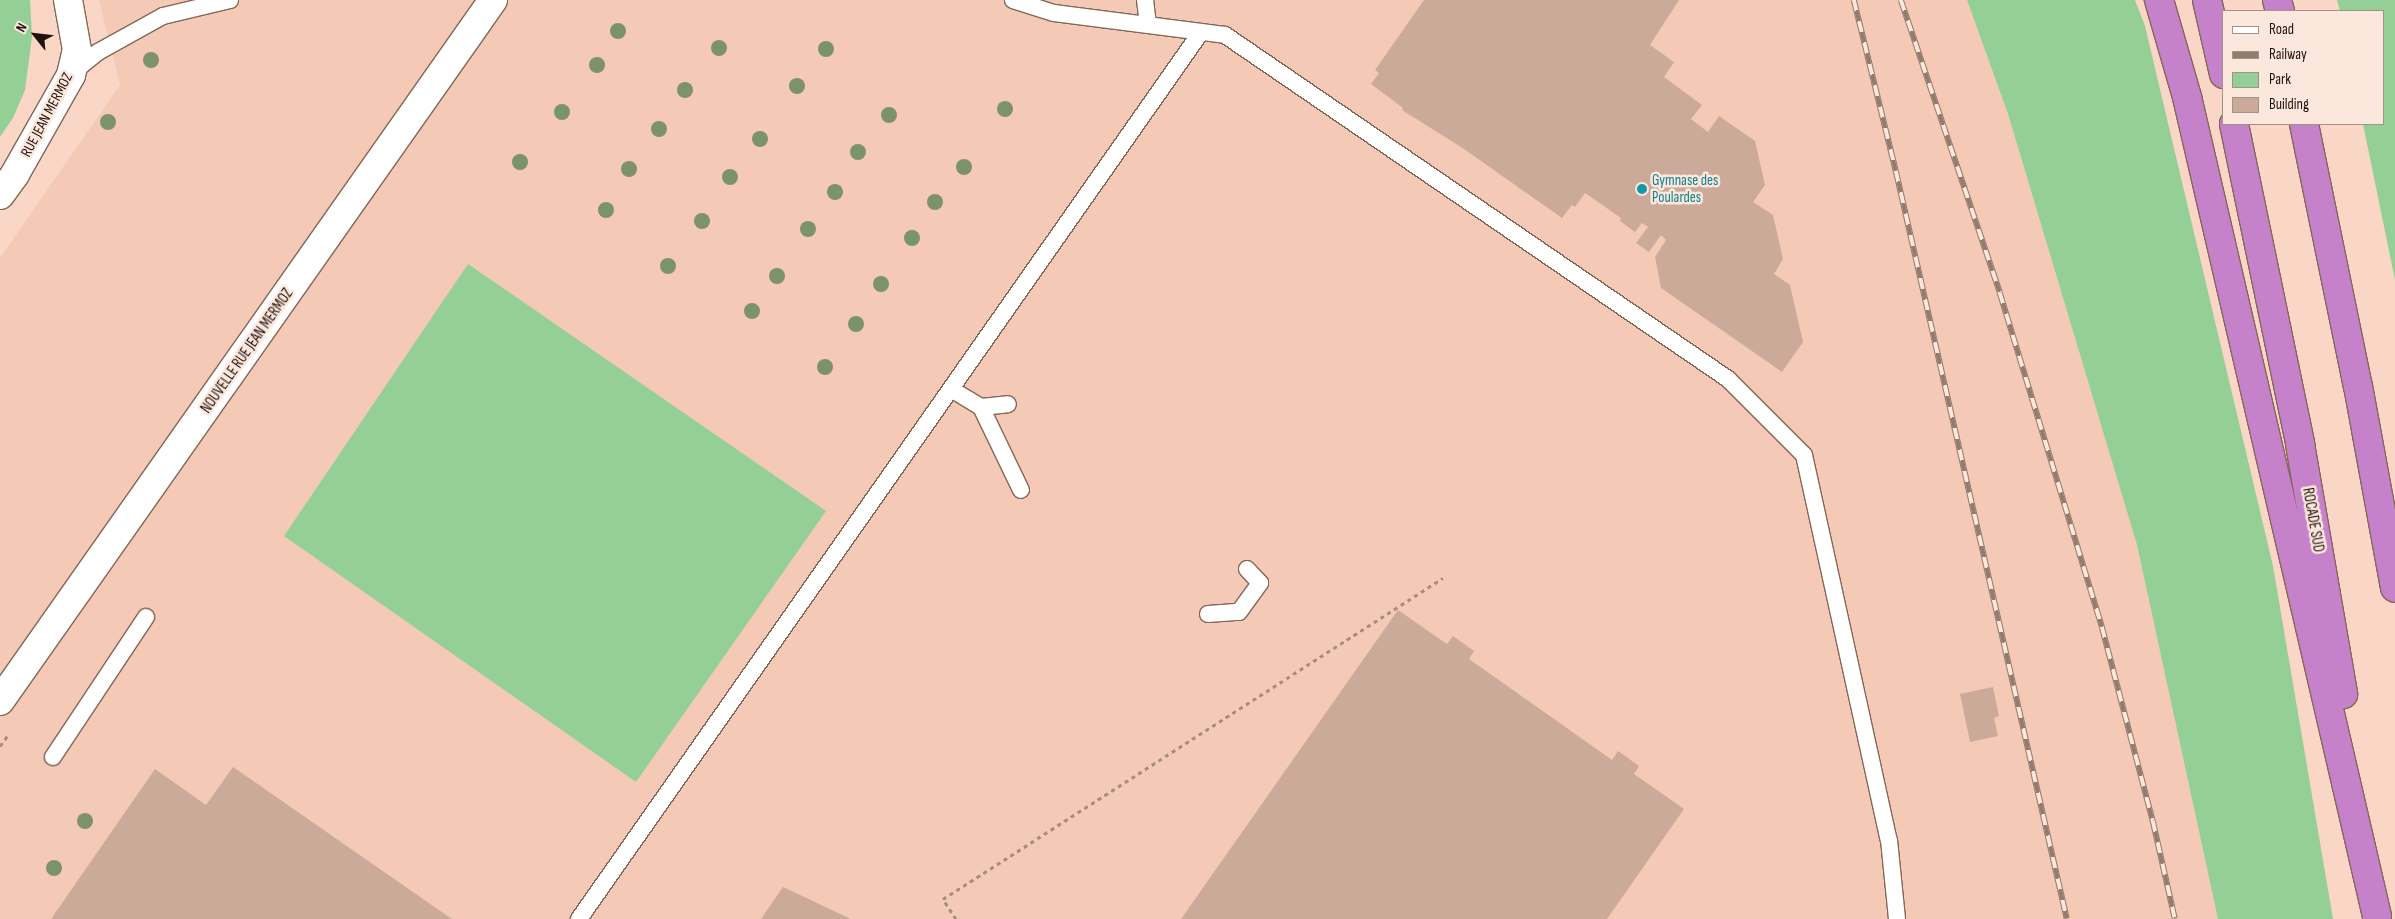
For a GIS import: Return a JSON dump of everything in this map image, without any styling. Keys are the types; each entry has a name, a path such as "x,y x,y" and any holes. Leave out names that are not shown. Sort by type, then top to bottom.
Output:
{"highway":[{"path":"2159,0 2187,98 2378,917"},
{"path":"2207,0 2222,65"},
{"name":"ROCADE SUD","path":"2234,125 2302,454 2378,917"},
{"path":"2304,125 2358,386 2395,588"}],"street":[{"name":"RUE JEAN MERMOZ","path":"0,195 15,174 70,75 77,50 68,0"},
{"name":"NOUVELLE RUE JEAN MERMOZ","path":"0,701 493,0"}],"lane":[{"path":"70,75 98,52 163,16 230,0"},
{"path":"1013,0 1054,13 1225,35 1728,378 1804,455 1889,840 1897,919"},
{"path":"1145,0 1148,25"},
{"path":"579,919 1201,32"},
{"path":"951,389 981,407 1021,490"},
{"path":"981,407 1008,404"},
{"path":"1208,614 1238,612 1260,583 1248,569"},
{"path":"53,757 146,616"}],"path":[{"path":"956,919 943,899 1443,578"}],"shaded area":[{"path":"99,0 1967,0 2008,114 2137,545 2218,919 0,919 0,258 120,85"}],"green space":[{"path":"0,0 30,0 32,37 25,90 13,118 0,137"},
{"path":"1967,0 2135,0 2145,26 2273,566 2333,919 2218,919 2137,545 2008,114"},
{"path":"2337,0 2395,0 2395,280 2363,125 2385,125 2385,10 2340,10"},
{"path":"468,264 826,511 636,782 284,536"}],"building":[{"name":"Gymnase des Poulardes","path":"1424,0 1679,0 1650,45 1674,62 1664,77 1702,105 1691,119 1708,132 1719,116 1755,141 1765,185 1753,202 1773,215 1783,259 1774,274 1790,285 1803,342 1782,372 1661,288 1655,257 1666,240 1661,235 1649,252 1636,243 1648,227 1642,223 1635,232 1620,221 1621,218 1585,193 1575,207 1572,205 1562,218 1464,149 1402,110 1403,108 1371,84 1379,73 1375,70"},
{"path":"1398,610 1447,644 1453,636 1474,651 1469,659 1612,760 1618,751 1639,766 1634,774 1684,809 1607,919 1181,919"},
{"path":"1993,687 1999,716 1994,718 1998,736 1970,742 1960,694"},
{"path":"233,767 452,919 51,919 155,769 206,805"},
{"path":"783,887 851,919 761,919"}],"railway":[{"path":"1854,0 1896,171 2067,919"},
{"path":"1901,0 2000,293 2102,627 2153,821 2175,919"}],"place":[{"name":"Gymnase des Poulardes","path":"1642,189"}]}
